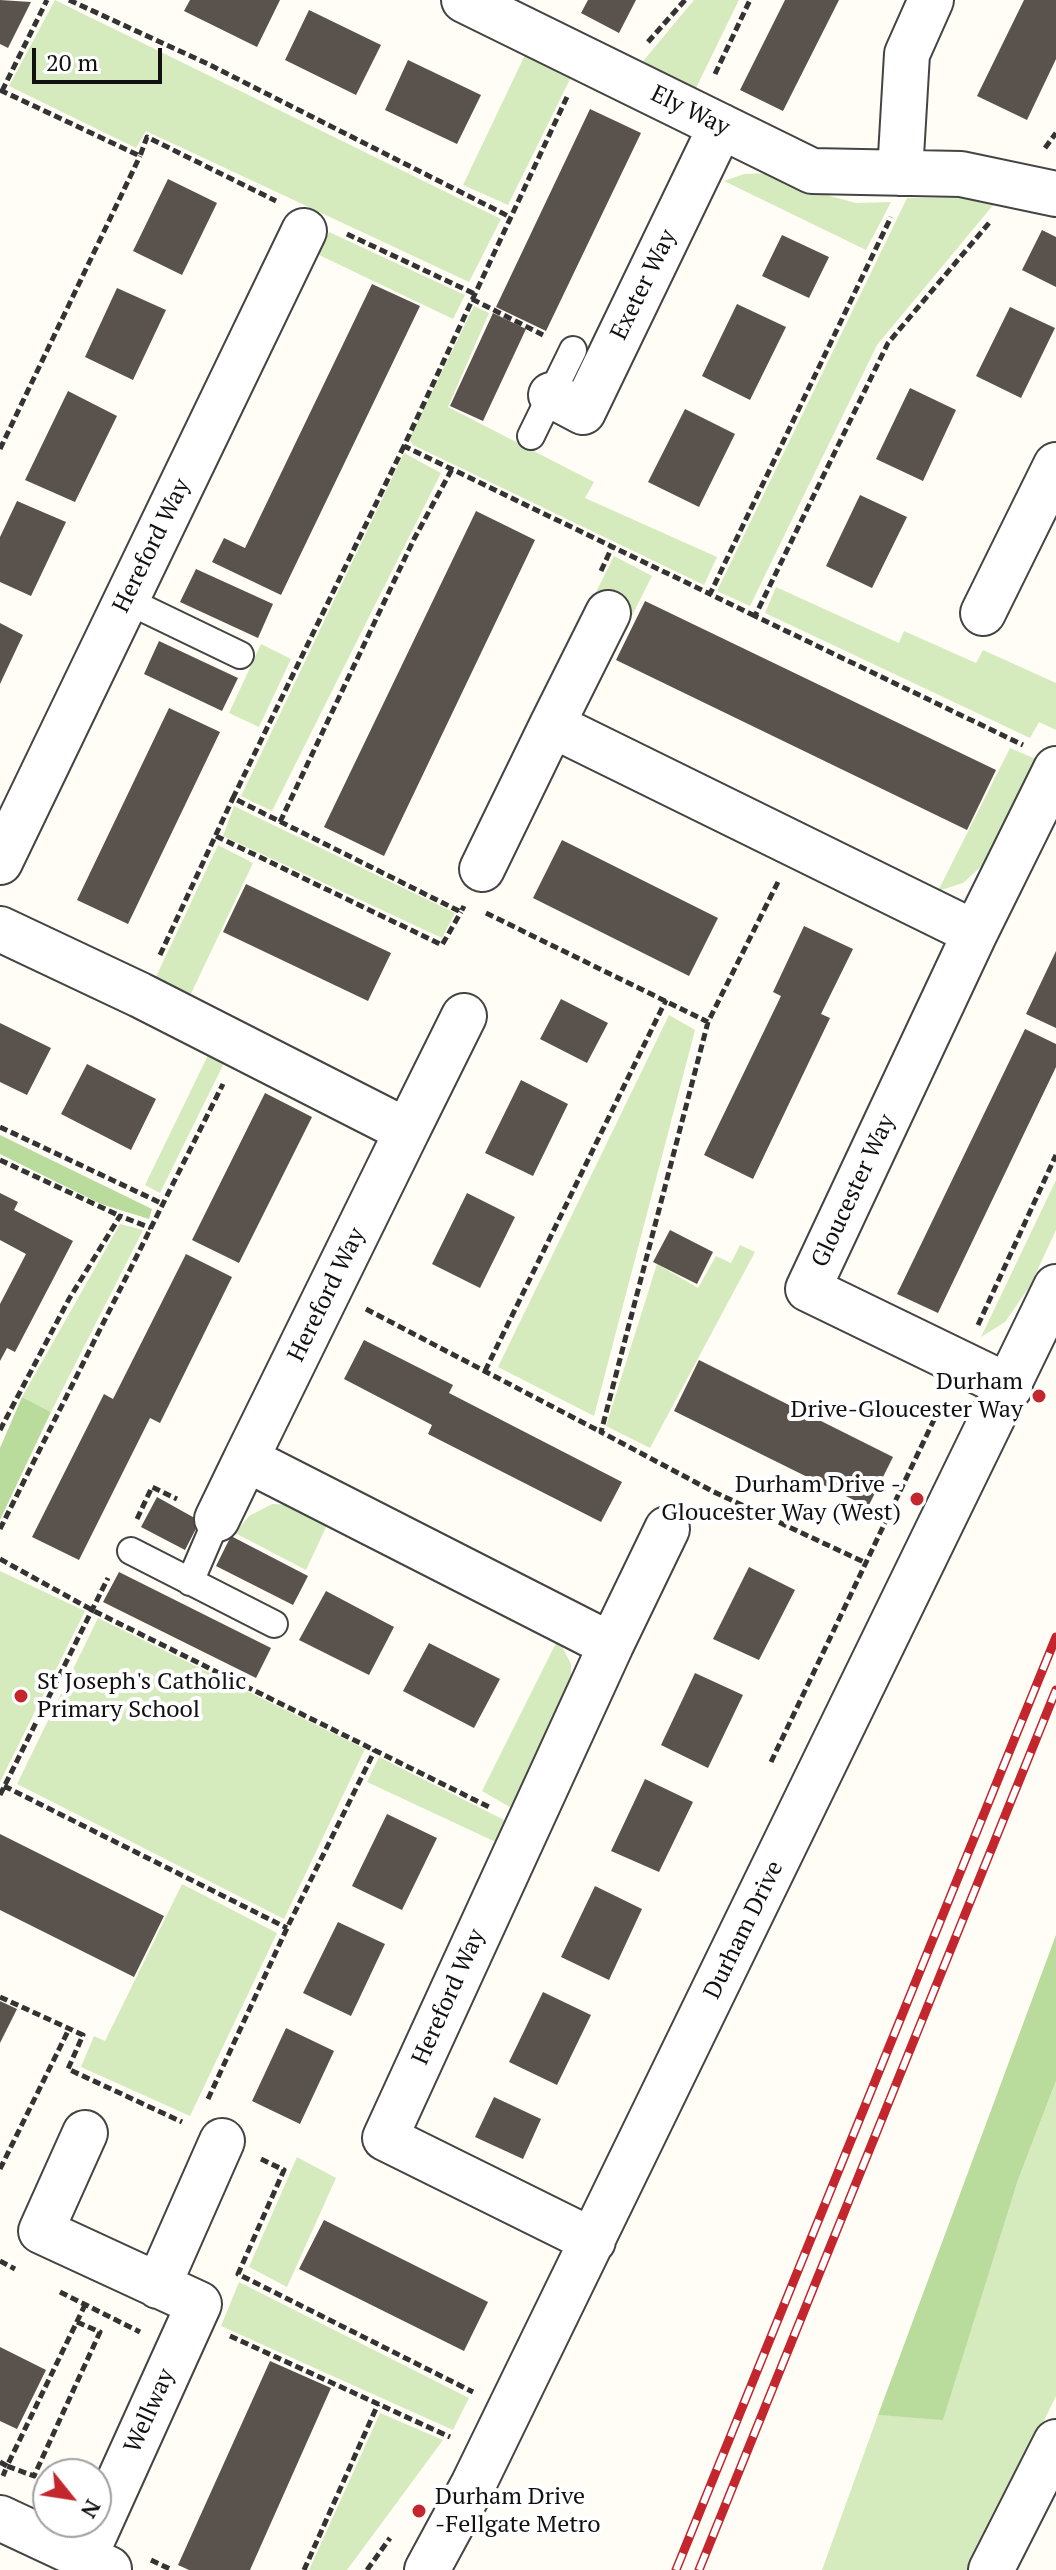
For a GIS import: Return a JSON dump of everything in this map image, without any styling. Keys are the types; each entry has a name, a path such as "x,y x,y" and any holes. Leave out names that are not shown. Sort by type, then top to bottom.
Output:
{"street":[{"path":"900,173 907,54 931,0"},
{"name":"Ely Way","path":"482,4 812,171 961,174 1038,189"},
{"name":"Exeter Way","path":"551,395 583,412 708,120"},
{"name":"Hereford Way","path":"0,862 309,222"},
{"path":"983,613 1056,465"},
{"path":"482,869 608,613"},
{"path":"552,725 975,933"},
{"name":"Gloucester Way","path":"1010,1387 808,1289 975,933 1041,758"},
{"path":"0,929 140,995 407,1131"},
{"name":"Hereford Way","path":"217,1519 464,1016"},
{"name":"Durham Drive","path":"427,2570 473,2485 593,2241 1056,1287"},
{"path":"246,1459 611,1645"},
{"name":"Hereford Way","path":"593,2241 385,2138 526,1825 667,1529"},
{"name":"Wellway","path":"0,2518 98,2564 177,2349 199,2304 41,2231 85,2133"},
{"path":"158,2286 209,2134"},
{"path":"991,2570 1056,2442"}],"lane":[{"path":"531,436 573,350"},
{"path":"126,600 240,655"},
{"path":"190,1582 217,1519"},
{"path":"131,1551 274,1624"}],"path":[{"path":"47,0 1,91 140,156"},
{"path":"69,0 208,64 510,217"},
{"path":"618,75 685,0"},
{"path":"708,120 750,0"},
{"path":"0,449 147,137 309,222 474,296 573,350"},
{"path":"900,173 897,203 710,594 1041,758"},
{"path":"755,616 888,343 1038,189"},
{"path":"140,995 404,446"},
{"path":"280,822 414,539 452,469"},
{"path":"233,798 461,912"},
{"path":"216,836 442,945 465,903 708,1022"},
{"path":"601,1432 708,1022 796,846"},
{"path":"485,1371 666,1000"},
{"path":"0,1529 242,1048"},
{"path":"0,1127 163,1204"},
{"path":"0,1160 151,1228"},
{"path":"0,1430 69,1299 120,1216"},
{"path":"329,1291 712,1491 866,1563"},
{"path":"0,1559 92,1610 526,1825"},
{"path":"0,1795 92,1610"},
{"path":"209,2134 287,1928 375,1750"},
{"path":"4,1786 287,1928"},
{"path":"0,1997 83,2035 68,2069 284,2170 232,2288"},
{"path":"0,2169 69,2029"},
{"path":"0,2261 28,2276"},
{"path":"238,2274 474,2393"},
{"path":"57,2290 177,2349"},
{"path":"77,2322 100,2332 34,2476 7,2466 85,2305"},
{"path":"228,2335 460,2442"},
{"path":"304,2570 378,2404"}],"green space":[{"path":"55,0 501,219 469,282 146,131 136,148 9,86"},
{"path":"694,0 739,0 694,92 639,66"},
{"path":"525,55 572,75 508,205 463,185"},
{"path":"771,173 808,190 856,203 891,202 866,250 724,181 744,174"},
{"path":"907,198 999,198 877,345 750,606 717,591"},
{"path":"329,232 465,295 453,319 317,254"},
{"path":"474,306 489,313 448,407 594,482 585,498 717,557 704,585 413,445 409,439"},
{"path":"404,453 441,473 272,811 241,796"},
{"path":"614,556 652,576 586,707 588,679 622,610 593,598"},
{"path":"776,587 899,643 904,631 976,663 983,650 1056,683 1056,730 1039,722 1030,738 765,613"},
{"path":"261,644 291,659 259,727 229,713"},
{"path":"1010,748 1038,760 986,862 963,883 938,891"},
{"path":"234,806 455,913 442,938 223,836"},
{"path":"218,845 253,863 189,998 154,981"},
{"path":"669,1015 695,1030 594,1416 498,1367"},
{"path":"212,1047 228,1055 160,1193 145,1185"},
{"path":"0,1135 152,1209 149,1219 101,1204 0,1154"},
{"path":"1056,1180 1056,1230 1030,1286 1005,1322 981,1337"},
{"path":"120,1224 143,1230 51,1412 22,1397"},
{"path":"740,1245 755,1252 650,1448 606,1426 657,1264 698,1288 716,1256 731,1263"},
{"path":"22,1397 51,1412 0,1520 0,1448"},
{"path":"272,1504 298,1505 328,1523 306,1570 235,1533 249,1516"},
{"name":"St Joseph's Catholic Primary School","path":"0,1571 85,1611 0,1782"},
{"path":"98,1618 365,1749 284,1919 17,1784"},
{"path":"558,1639 571,1664 571,1688 515,1810 482,1791"},
{"path":"379,1757 510,1823 500,1844 367,1782"},
{"path":"182,1884 277,1933 190,2116 81,2067 94,2036 105,2041"},
{"path":"1056,1935 1056,2081 1018,2180 943,2420 878,2415"},
{"path":"1056,2081 1056,2396 971,2570 822,2570 878,2415 943,2419 1018,2180"},
{"path":"297,2157 336,2178 287,2287 249,2267"},
{"path":"239,2282 469,2398 453,2430 221,2326"},
{"path":"380,2413 443,2440 347,2570 309,2570"}],"building":[{"path":"0,0 31,2 8,48 0,44"},
{"path":"190,0 280,0 257,47 184,11"},
{"path":"588,0 636,0 619,33 581,13"},
{"path":"785,0 839,0 783,111 740,90"},
{"path":"1024,0 1056,0 1056,59 1027,120 977,96"},
{"path":"309,10 381,45 356,95 285,60"},
{"path":"408,60 481,95 457,144 385,110"},
{"path":"590,109 641,133 546,331 496,307"},
{"path":"168,179 217,203 182,275 133,251"},
{"path":"1042,230 1056,237 1056,287 1022,270"},
{"path":"782,235 829,257 809,298 762,276"},
{"path":"372,284 420,306 281,595 212,562 224,538 245,548"},
{"path":"117,288 166,310 133,380 85,357"},
{"path":"737,304 786,327 750,400 702,376"},
{"path":"1010,307 1055,328 1021,398 976,376"},
{"path":"493,313 526,329 483,421 450,406"},
{"path":"910,388 956,410 923,481 876,459"},
{"path":"68,391 117,416 75,502 25,480"},
{"path":"685,409 735,434 699,507 648,482"},
{"path":"860,495 907,517 872,588 826,566"},
{"path":"17,501 66,522 31,596 0,582 0,537"},
{"path":"476,511 535,540 384,856 324,827"},
{"path":"196,569 273,604 258,638 180,602"},
{"path":"645,601 996,770 967,830 616,660"},
{"path":"0,623 23,635 0,684"},
{"path":"159,641 238,678 222,711 144,674"},
{"path":"169,708 220,732 128,924 77,900"},
{"path":"562,840 718,918 689,976 533,898"},
{"path":"246,884 391,953 368,1001 223,932"},
{"path":"804,926 853,949 821,1014 830,1018 753,1179 704,1155 781,996 773,992"},
{"path":"1056,951 1056,1028 1026,1014"},
{"path":"561,999 608,1023 587,1063 540,1039"},
{"path":"0,1023 51,1048 27,1095 0,1082"},
{"path":"1025,1029 1056,1044 1056,1067 938,1313 897,1294"},
{"path":"87,1064 156,1099 131,1150 61,1114"},
{"path":"521,1080 568,1104 533,1176 485,1153"},
{"path":"265,1093 312,1117 239,1263 192,1240"},
{"path":"0,1193 18,1202 14,1210 73,1241 15,1352 7,1348 0,1361 0,1304 26,1254 0,1240"},
{"path":"467,1193 515,1217 480,1288 432,1264"},
{"path":"670,1230 713,1252 697,1284 653,1262"},
{"path":"186,1254 232,1277 160,1423 150,1418 79,1560 32,1537 104,1394 113,1399"},
{"path":"364,1340 453,1385 449,1393 622,1482 601,1522 428,1434 432,1425 344,1379"},
{"path":"699,1360 893,1457 868,1507 674,1411"},
{"path":"157,1497 200,1521 185,1550 141,1527"},
{"path":"231,1536 308,1576 293,1605 216,1566"},
{"path":"749,1567 795,1590 759,1660 713,1639"},
{"path":"119,1572 271,1648 256,1678 103,1602"},
{"path":"326,1591 394,1627 369,1675 299,1640"},
{"path":"429,1643 500,1679 474,1728 403,1691"},
{"path":"695,1673 743,1695 708,1768 661,1745"},
{"path":"645,1779 693,1802 659,1872 611,1851"},
{"path":"387,1814 437,1838 402,1910 352,1886"},
{"path":"0,1834 164,1916 134,1977 0,1910"},
{"path":"595,1886 642,1909 609,1980 561,1957"},
{"path":"338,1922 385,1944 351,2016 303,1993"},
{"path":"543,1992 591,2015 557,2085 509,2062"},
{"path":"0,2001 17,2009 0,2043"},
{"path":"286,2028 334,2051 300,2124 252,2101"},
{"path":"494,2097 541,2119 523,2159 475,2137"},
{"path":"324,2220 488,2302 464,2351 299,2269"},
{"path":"0,2347 46,2370 17,2429 0,2421"},
{"path":"270,2361 331,2388 250,2570 189,2570 178,2565"}],"railway":[{"path":"676,2570 1056,1637"},
{"path":"699,2570 1056,1690"}],"place":[{"name":"Durham Drive-Gloucester Way","path":"1039,1396"},
{"name":"Durham Drive - Gloucester Way (West)","path":"917,1499"},
{"name":"St Joseph's Catholic Primary School","path":"21,1696"},
{"name":"Durham Drive -Fellgate Metro","path":"419,2511"}]}
